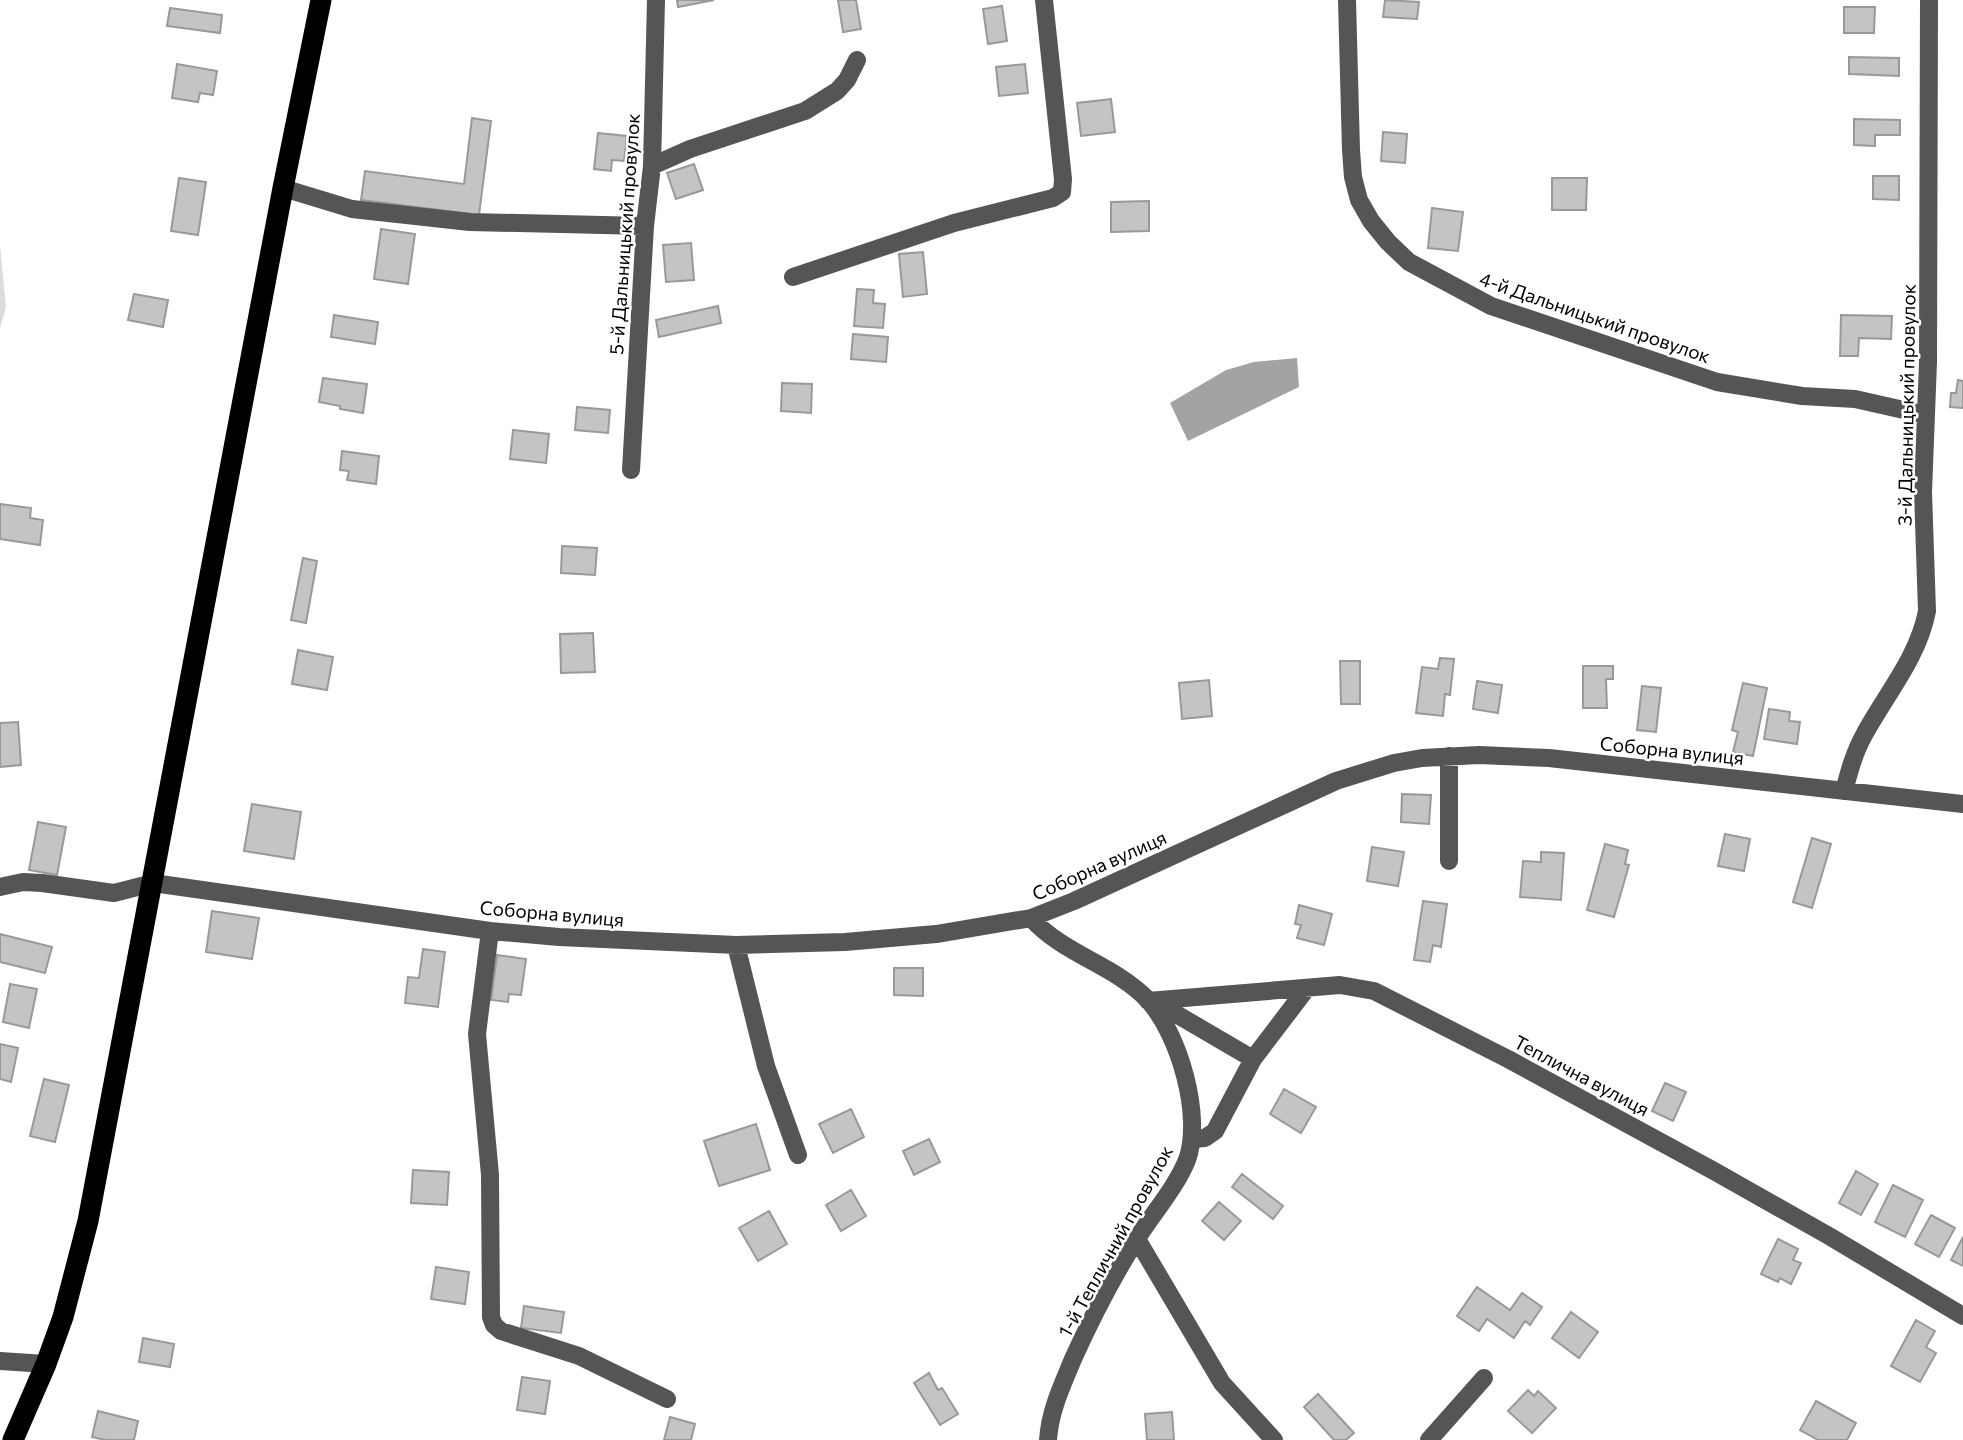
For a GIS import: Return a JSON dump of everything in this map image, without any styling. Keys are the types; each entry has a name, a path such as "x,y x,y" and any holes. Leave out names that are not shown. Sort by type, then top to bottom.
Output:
{"highway":[{"path":"13,1440 63,1317 88,1221 321,0"}],"street":[{"name":"5-й Дальницький провулок","path":"631,470 645,226 652,166 656,0"},
{"path":"793,277 954,223 1053,198 1062,192 1063,179 1044,0"},
{"name":"4-й Дальницький провулок","path":"1347,0 1351,150 1359,200 1371,221 1409,262 1491,306 1717,382 1802,396 1855,399 1926,415"},
{"name":"3-й Дальницький провулок","path":"1844,791 1853,758 1863,737 1915,651 1927,611 1923,492 1929,0"},
{"path":"652,166 690,149 805,111 838,91 857,60"},
{"path":"284,188 352,209 470,222 645,226"},
{"name":"Соборна вулиця","path":"153,883 490,931 559,937 736,945 890,939 1031,918 1074,901 1336,781 1394,763 1449,756 1512,755 1549,758 1963,804"},
{"path":"1449,756 1449,861"},
{"path":"0,887 42,883 114,893 153,883"},
{"name":"1-й Тепличний провулок","path":"1031,918 1056,942 1111,973 1148,1001 1161,1020 1178,1057 1189,1099 1192,1139 1182,1170 1137,1239 1089,1324 1049,1421 1048,1440"},
{"path":"490,931 477,1034 489,1175 491,1317 494,1325 501,1331 579,1356 667,1399"},
{"path":"736,945 766,1066 798,1156"},
{"name":"Теплична вулиця","path":"1148,1001 1340,985 1359,987 1397,1002 1508,1059 1714,1171 1963,1317"},
{"path":"1192,1139 1205,1138 1215,1131 1253,1059 1307,988"},
{"path":"1148,1001 1171,1011 1253,1059"},
{"path":"1137,1239 1222,1382 1274,1440"},
{"path":"0,1361 46,1364"},
{"path":"1429,1440 1484,1378"}],"shaded area":[{"path":"0,245 6,307 0,328"},
{"path":"1297,358 1299,387 1188,441 1170,403 1226,370 1254,362"}],"building":[{"path":"677,0 714,0 678,7"},
{"path":"838,0 856,0 861,29 843,32"},
{"path":"1385,0 1419,2 1417,19 1383,17"},
{"path":"1002,6 1007,41 988,44 983,9"},
{"path":"1844,7 1875,7 1874,33 1844,33"},
{"path":"170,8 222,15 220,33 167,26"},
{"path":"1849,57 1899,58 1899,76 1849,74"},
{"path":"177,64 217,71 213,95 200,93 198,102 172,98"},
{"path":"1025,64 1028,93 999,96 996,67"},
{"path":"1111,99 1115,132 1081,136 1077,103"},
{"path":"472,118 491,121 479,215 361,200 365,171 464,184"},
{"path":"1854,119 1900,120 1900,135 1875,135 1875,146 1854,145"},
{"path":"1383,132 1407,134 1405,163 1381,161"},
{"path":"598,133 627,136 624,161 612,160 611,171 594,169"},
{"path":"694,164 703,190 676,199 667,173"},
{"path":"1873,176 1899,176 1899,200 1873,199"},
{"path":"179,178 206,182 198,235 171,231"},
{"path":"1552,178 1587,178 1586,210 1552,210"},
{"path":"1149,201 1149,231 1111,232 1111,202"},
{"path":"1432,208 1463,212 1458,251 1428,248"},
{"path":"381,229 415,234 408,284 374,279"},
{"path":"691,243 694,280 666,282 663,245"},
{"path":"923,252 927,294 903,297 899,254"},
{"path":"857,289 874,290 873,303 885,304 883,328 854,326"},
{"path":"134,294 168,300 163,327 128,320"},
{"path":"718,306 721,323 659,337 656,320"},
{"path":"334,315 378,322 375,344 331,337"},
{"path":"1841,315 1892,316 1891,339 1859,338 1858,356 1840,356"},
{"path":"853,334 888,337 886,362 851,359"},
{"path":"323,378 367,384 363,413 319,402"},
{"path":"1958,380 1963,381 1963,408 1950,407 1951,393 1956,393"},
{"path":"782,383 812,384 811,413 781,411"},
{"path":"577,407 610,410 608,433 575,430"},
{"path":"513,430 549,434 546,463 510,459"},
{"path":"342,451 379,456 376,484 347,480 349,471 340,470"},
{"path":"0,504 31,508 30,518 43,520 40,545 0,539"},
{"path":"562,546 597,548 595,575 561,573"},
{"path":"303,558 317,561 306,623 291,620"},
{"path":"593,633 595,672 561,673 560,634"},
{"path":"298,650 333,657 327,690 292,684"},
{"path":"1440,658 1454,659 1450,695 1445,694 1443,716 1416,713 1422,667 1438,669"},
{"path":"1340,661 1360,661 1360,704 1341,704"},
{"path":"1583,666 1613,666 1613,679 1606,679 1607,708 1583,708"},
{"path":"1209,680 1212,716 1182,719 1179,683"},
{"path":"1477,681 1502,685 1498,713 1473,709"},
{"path":"1743,683 1767,688 1753,756 1733,752 1738,732 1732,730"},
{"path":"1642,686 1661,688 1656,732 1637,730"},
{"path":"1769,709 1790,712 1789,721 1800,722 1797,744 1764,739"},
{"path":"18,722 21,765 0,767 0,723"},
{"path":"1402,794 1431,795 1429,824 1401,822"},
{"path":"252,804 301,812 294,859 244,851"},
{"path":"38,822 66,827 57,875 29,870"},
{"path":"1725,834 1750,839 1744,871 1718,866"},
{"path":"1812,838 1831,844 1812,908 1793,902"},
{"path":"1605,844 1628,850 1625,864 1629,865 1614,917 1587,910"},
{"path":"1372,847 1404,852 1398,886 1367,881"},
{"path":"1541,852 1564,853 1561,900 1520,897 1523,861 1541,862"},
{"path":"1423,901 1447,904 1441,947 1433,945 1430,962 1414,960"},
{"path":"1299,905 1332,914 1324,945 1297,938 1301,925 1295,924"},
{"path":"212,911 259,918 252,959 206,952"},
{"path":"0,934 52,947 45,973 0,962"},
{"path":"423,949 445,952 438,1007 405,1003 408,977 419,978"},
{"path":"497,955 526,959 521,995 509,994 508,1002 491,1000"},
{"path":"894,968 923,968 923,996 894,995"},
{"path":"10,984 37,989 29,1028 3,1022"},
{"path":"0,1044 18,1048 11,1082 0,1079"},
{"path":"44,1079 69,1085 55,1142 30,1136"},
{"path":"1665,1083 1686,1092 1673,1121 1652,1111"},
{"path":"1284,1089 1316,1107 1301,1133 1270,1114"},
{"path":"851,1109 864,1137 833,1153 819,1124"},
{"path":"756,1124 770,1170 719,1186 704,1141"},
{"path":"929,1139 940,1162 914,1175 903,1151"},
{"path":"413,1170 449,1172 447,1205 411,1203"},
{"path":"1856,1171 1878,1184 1861,1215 1839,1203"},
{"path":"1242,1174 1283,1206 1273,1219 1232,1187"},
{"path":"1893,1185 1923,1200 1905,1237 1875,1222"},
{"path":"851,1190 866,1216 841,1231 826,1205"},
{"path":"1219,1202 1241,1221 1224,1240 1202,1221"},
{"path":"769,1211 787,1244 758,1261 739,1228"},
{"path":"1931,1215 1955,1228 1939,1257 1915,1244"},
{"path":"1963,1237 1963,1266 1951,1260"},
{"path":"1778,1239 1798,1249 1793,1260 1801,1263 1791,1284 1780,1278 1778,1282 1761,1274"},
{"path":"436,1267 469,1272 465,1304 431,1299"},
{"path":"1477,1287 1510,1310 1522,1293 1542,1307 1530,1325 1525,1321 1514,1338 1487,1319 1479,1331 1457,1316"},
{"path":"524,1306 564,1312 561,1333 521,1328"},
{"path":"1571,1312 1598,1332 1579,1358 1552,1338"},
{"path":"1916,1320 1935,1331 1926,1347 1936,1353 1920,1382 1891,1366"},
{"path":"143,1338 174,1344 170,1367 139,1362"},
{"path":"929,1373 938,1390 942,1388 958,1414 940,1425 914,1383"},
{"path":"522,1377 550,1381 545,1414 517,1410"},
{"path":"1528,1390 1534,1396 1538,1391 1556,1408 1532,1433 1508,1411"},
{"path":"1318,1394 1354,1433 1346,1440 1334,1440 1304,1407"},
{"path":"1816,1401 1856,1423 1847,1440 1818,1440 1800,1430"},
{"path":"98,1411 138,1421 134,1440 92,1437"},
{"path":"1172,1412 1174,1440 1147,1440 1145,1414"},
{"path":"670,1417 695,1424 691,1440 664,1440"}]}
